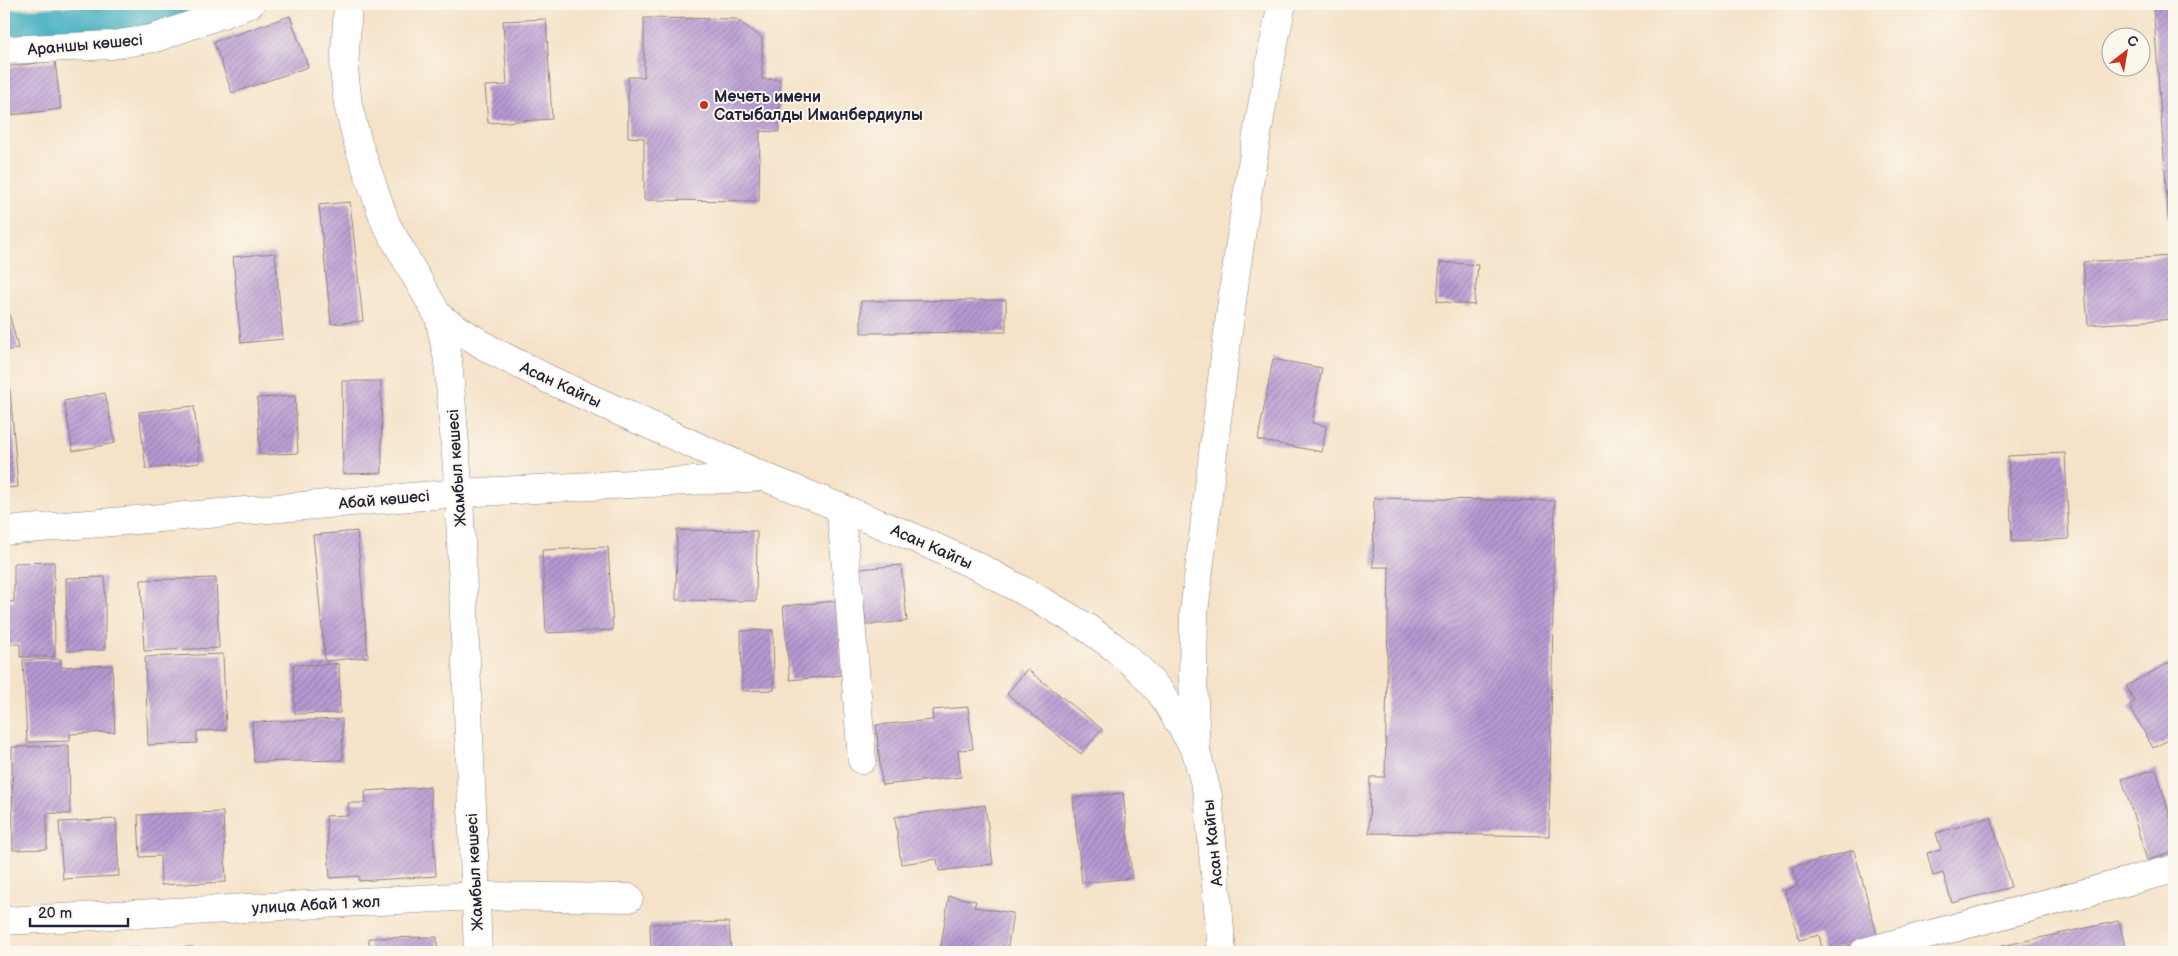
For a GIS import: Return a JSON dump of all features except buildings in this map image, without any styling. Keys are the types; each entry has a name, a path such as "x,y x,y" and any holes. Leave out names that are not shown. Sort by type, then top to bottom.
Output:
{"street":[{"name":"Араншы көшесі","path":"4,50 112,45 155,38 250,4"},
{"name":"Жамбыл көшесі","path":"348,4 344,69 348,105 359,147 386,224 438,318 448,360 459,493 478,952"},
{"path":"1196,751 1193,677 1194,612 1245,205 1282,4"},
{"name":"Асан Кайгы","path":"438,318 490,350 550,380 766,477 979,567 1086,628 1114,648 1142,671 1161,693 1196,751 1208,796 1222,952"},
{"name":"Абай көшесі","path":"4,531 459,493 766,477"},
{"path":"840,507 862,760"},
{"path":"1864,952 2174,869"},
{"name":"улица Абай 1 жол","path":"4,921 475,896 629,898"}],"waterway":[{"path":"4,27 116,21 175,4"}],"place":[{"name":"Мечеть имени Сатыбалды Иманбердиулы","path":"704,105"}]}
